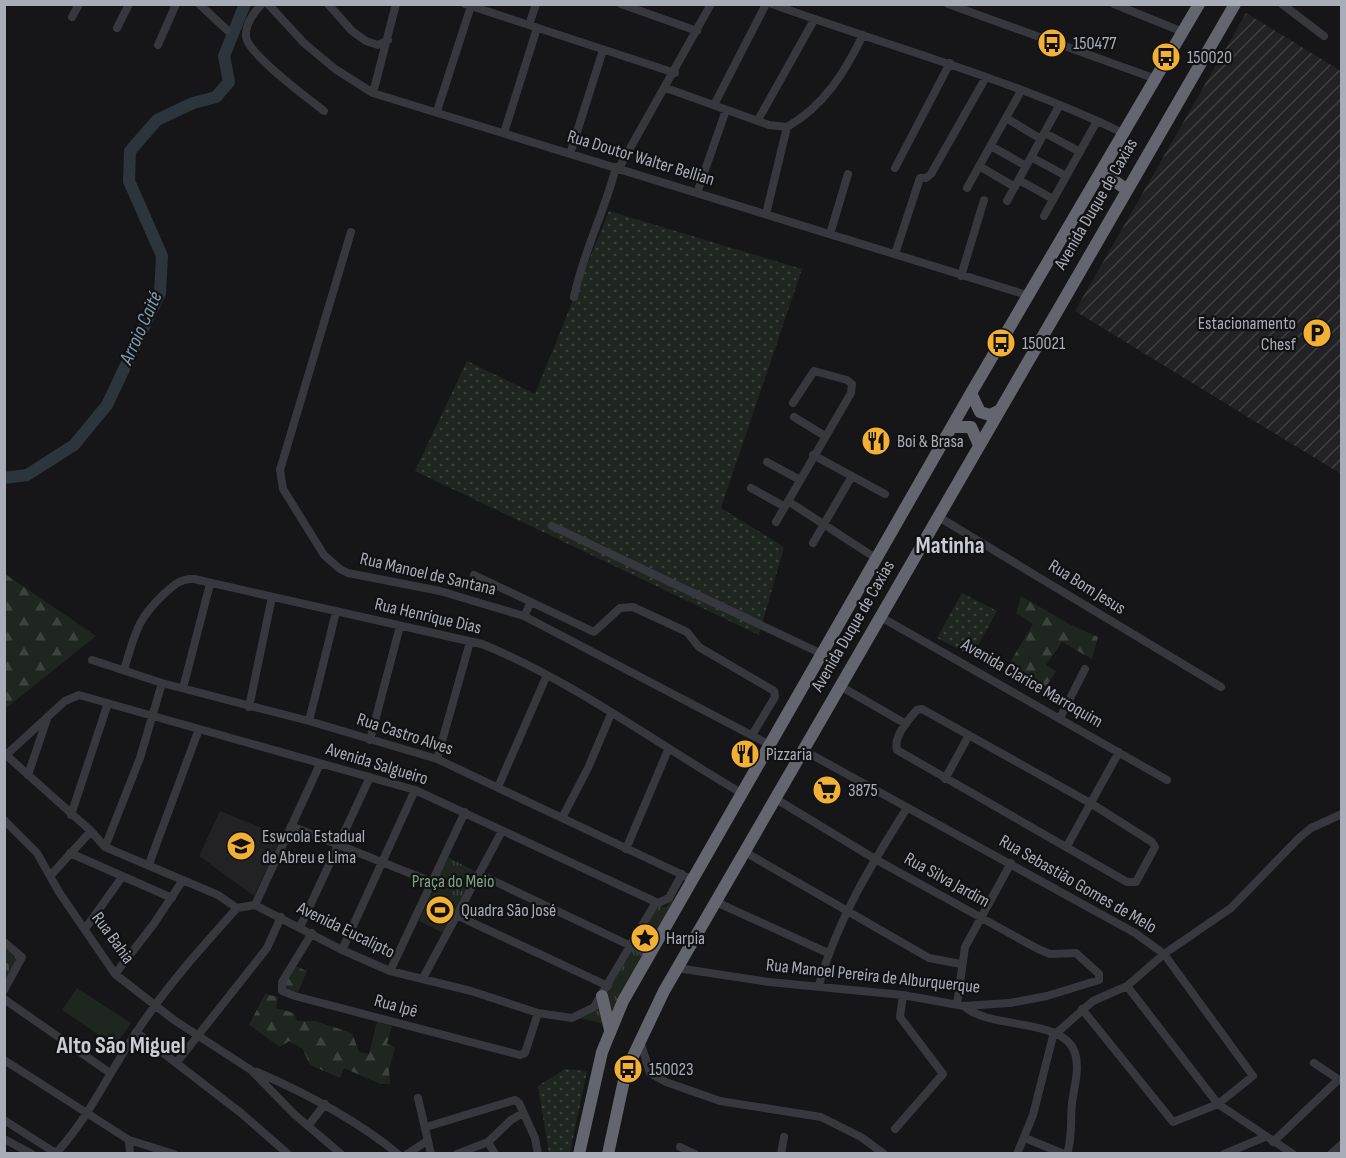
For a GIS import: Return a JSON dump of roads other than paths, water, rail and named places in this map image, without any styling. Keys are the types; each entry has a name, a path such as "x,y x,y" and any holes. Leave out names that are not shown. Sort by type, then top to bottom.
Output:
{"highway":[{"name":"Avenida Duque de Caxias","path":"579,1154 596,1073 610,1030 688,877 743,794 971,393 1101,176 1199,4"},
{"name":"Avenida Duque de Caxias","path":"608,1154 626,1071 640,1037 676,968 1235,4"},
{"path":"1101,176 1113,180 1126,189"},
{"path":"971,393 980,412 990,415 998,411"},
{"path":"952,427 971,427 978,445"},
{"path":"605,991 610,1030"}],"street":[{"path":"72,17 79,4"},
{"path":"117,28 129,4"},
{"path":"158,45 176,4"},
{"path":"199,4 227,30"},
{"path":"328,4 366,41 378,45 388,40"},
{"path":"373,93 396,4"},
{"path":"504,134 533,27 536,4"},
{"path":"621,4 697,31"},
{"path":"574,297 596,222 605,206 618,167 675,73 711,4"},
{"path":"714,105 766,4"},
{"path":"772,4 814,20 950,63 1125,134"},
{"path":"948,4 1156,79"},
{"path":"1114,4 1183,32"},
{"path":"1282,4 1324,36"},
{"path":"269,5 250,18 246,33 248,42 284,79 324,111"},
{"name":"Rua Doutor Walter Bellian","path":"269,5 304,43 335,69 373,93 1030,296"},
{"path":"437,111 468,5 675,73"},
{"path":"758,120 814,20"},
{"path":"766,214 787,127 811,110 834,86 847,68 864,35"},
{"path":"570,154 603,50"},
{"path":"895,168 950,63"},
{"path":"895,254 924,178 986,77"},
{"path":"666,88 726,110 787,127"},
{"path":"967,188 1021,91"},
{"path":"1007,201 1059,106"},
{"path":"697,193 726,110"},
{"path":"1006,118 1080,152"},
{"path":"1044,216 1097,121"},
{"path":"991,146 1026,166"},
{"path":"1031,157 1066,176"},
{"path":"979,166 1053,199"},
{"path":"830,234 848,174"},
{"path":"962,276 984,200"},
{"name":"Rua Manoel de Santana","path":"351,232 280,470 283,489 324,555 348,573 440,591 524,616 770,746"},
{"path":"776,522 813,454 851,393 850,381 814,371 793,403"},
{"path":"794,417 825,436"},
{"path":"813,454 885,494"},
{"path":"767,462 800,480"},
{"path":"813,543 852,477"},
{"path":"751,488 786,504 877,559"},
{"name":"Rua Bom Jesus","path":"937,516 1221,687"},
{"path":"552,526 822,654"},
{"path":"474,575 594,632 620,608 630,606 687,632 699,647 774,691 775,697 752,735"},
{"name":"Rua Henrique Dias","path":"124,670 136,628 147,610 183,579 210,584 470,642 516,658 743,794"},
{"path":"183,688 210,584"},
{"path":"249,707 272,597"},
{"path":"524,616 531,602"},
{"path":"309,721 336,612"},
{"name":"Avenida Clarice Marroquim","path":"879,616 1167,780"},
{"path":"370,740 400,626"},
{"path":"437,759 470,642"},
{"name":"Rua Castro Alves","path":"92,660 162,683 309,721 437,759 688,877"},
{"path":"1060,718 1085,669"},
{"path":"498,787 546,675"},
{"path":"105,847 140,758 162,683"},
{"path":"840,686 906,724"},
{"name":"Avenida Salgueiro","path":"48,716 70,697 76,696 108,703 415,790 656,902"},
{"path":"72,815 108,703"},
{"path":"922,709 1092,804 1152,842 1154,850 1144,871 1134,884 1127,882 897,750 896,742 906,724 914,713 922,709"},
{"path":"562,818 588,768 610,714"},
{"path":"48,716 5,755 91,831 105,847 218,895 237,908"},
{"path":"28,775 48,716"},
{"path":"149,864 199,729"},
{"path":"945,779 969,735"},
{"path":"626,849 668,750"},
{"name":"Rua Sebastião Gomes de Melo","path":"803,750 1111,918 1164,954 1253,1075 1218,1104"},
{"path":"1067,846 1119,752"},
{"path":"4,1119 57,1152 85,1114 136,1032 204,943 237,908 255,905 320,764"},
{"path":"300,927 370,777"},
{"path":"342,950 415,790"},
{"name":"Rua Silva Jardim","path":"776,799 875,859 1045,952 1076,954 1097,972 1099,980"},
{"path":"819,985 828,953 847,910 907,808"},
{"path":"390,971 465,812"},
{"path":"1017,1154 1025,1138 1040,1088 1050,1040 1055,1034 1083,1009 1127,986 1164,954 1231,908 1311,828 1341,814"},
{"name":"Rua Bahia","path":"4,820 32,847 115,974 197,1036 251,1070 325,1104 398,1154"},
{"path":"291,826 432,882"},
{"path":"51,875 91,831"},
{"path":"423,978 502,831"},
{"path":"745,852 929,958 961,964"},
{"path":"70,853 172,898"},
{"path":"1011,863 965,947 961,964 961,1005 975,1015 1036,1027 1055,1034 1072,1046 1076,1060 1071,1112 1072,1138 1065,1154 1025,1138"},
{"path":"480,874 650,955"},
{"path":"85,929 122,877"},
{"path":"656,902 660,903 669,898 688,877"},
{"path":"115,974 183,880"},
{"name":"Avenida Eucalipto","path":"255,905 342,950 390,971 423,978 538,1013 572,1018 588,1012 605,991 656,902"},
{"path":"716,902 828,953"},
{"path":"456,915 605,991"},
{"path":"177,1062 267,948 280,917"},
{"name":"Rua Ipê","path":"312,933 282,982 282,991 520,1055 525,1053 538,1013"},
{"path":"4,942 22,957 4,990"},
{"name":"Rua Manoel Pereira de Alburquerque","path":"676,968 769,982 819,985 903,995 961,1005 1010,1003 1038,998 1099,980"},
{"path":"1127,986 1218,1104 1293,1154"},
{"path":"895,1129 943,1074 902,1019 903,995"},
{"path":"4,999 110,1073"},
{"path":"1083,1009 1170,1120 1178,1122 1218,1104"},
{"path":"136,1032 177,1062 288,1154"},
{"path":"640,1037 650,1073 666,1082 733,1104 821,1117 861,1137 884,1154"},
{"path":"4,1059 85,1114 129,1140 174,1154"},
{"path":"1224,1154 1269,1139 1340,1080 1314,1063"},
{"name":"Rua Bahia","path":"251,1070 308,1126 341,1154"},
{"path":"284,1102 295,1089"},
{"path":"418,1098 431,1154"},
{"path":"426,1127 511,1100 519,1103 535,1138 538,1154"},
{"path":"308,1126 325,1104"},
{"path":"457,1154 488,1142 511,1120 523,1113"},
{"path":"781,1154 784,1137"},
{"path":"4,1139 32,1154"},
{"path":"129,1140 130,1154"},
{"path":"407,1154 427,1141"},
{"path":"488,1142 495,1154"},
{"path":"1331,1154 1341,1144"},
{"path":"680,1147 691,1153"}],"waterway":[{"name":"Arroio Caité","path":"4,478 27,475 74,445 107,405 160,293 162,256 129,181 130,151 157,120 193,103 216,97 229,82 224,56 245,4"}],"place":[{"name":"150477","path":"1052,43"},
{"name":"150020","path":"1166,57"},
{"name":"Estacionamento Chesf","path":"1317,333"},
{"name":"150021","path":"1001,343"},
{"name":"Boi & Brasa","path":"876,441"},
{"name":"Pizzaria","path":"745,754"},
{"name":"3875","path":"827,790"},
{"name":"Eswcola Estadual de Abreu e Lima","path":"241,846"},
{"name":"Quadra São José","path":"440,910"},
{"name":"Harpia","path":"645,938"},
{"name":"150023","path":"628,1069"}],"district":[{"name":"Matinha","path":"950,545"},
{"name":"Alto São Miguel","path":"121,1045"}],"park label":[{"name":"Praça do Meio","path":"453,881"}]}
